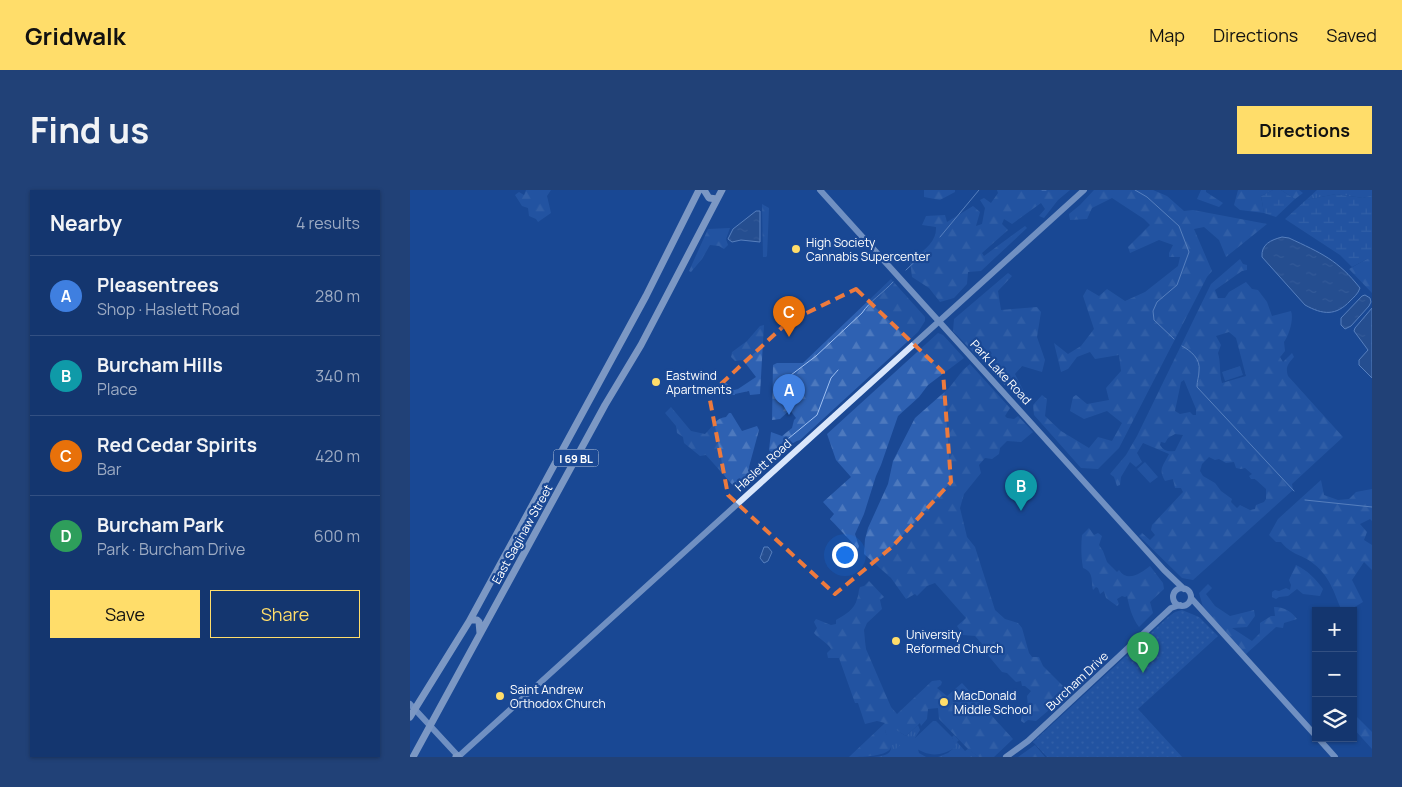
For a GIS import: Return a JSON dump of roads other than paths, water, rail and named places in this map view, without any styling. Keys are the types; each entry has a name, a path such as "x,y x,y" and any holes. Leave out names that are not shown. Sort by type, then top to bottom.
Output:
{"main road":[{"name":"East Saginaw Street","path":"410,717 413,707 470,620 646,296 700,190"},
{"path":"704,190 709,198 717,199"},
{"name":"East Saginaw Street","path":"413,757 606,405 641,345 722,190"},
{"path":"470,620 477,620 479,622 481,626 480,633"}],"street":[{"name":"Park Lake Road","path":"820,190 1164,570 1184,589"},
{"name":"Haslett Road","path":"458,757 1084,190"},
{"name":"Park Lake Road","path":"1164,570 1173,585 1174,594"},
{"path":"1204,614 1176,602 1174,594 1178,589 1190,592 1191,598 1204,614 1312,732"},
{"name":"Burcham Drive","path":"1159,619 1174,594"},
{"path":"1182,605 1189,602 1191,598"},
{"name":"Burcham Drive","path":"1006,757 1040,730 1174,606 1182,605"},
{"path":"413,707 458,757"},
{"path":"1322,742 1335,757"}],"water":[{"path":"756,211 760,211 760,242 741,240 732,242 728,239 733,229"},
{"path":"1282,237 1289,238 1310,248 1344,270 1360,288 1357,294 1345,306 1334,311 1318,311 1305,305 1262,257 1265,246 1271,241"},
{"path":"1365,295 1370,298 1369,306 1351,326 1345,329 1341,325 1341,318"},
{"path":"1372,308 1372,378 1359,365 1359,360 1368,350 1354,331"},
{"path":"764,547 768,547 772,552 768,561 764,563 760,558"}],"waterway":[{"path":"940,237 979,190"},
{"path":"1135,190 1147,197 1179,226 1189,252 1177,285 1157,302 1153,311 1154,320 1174,339"},
{"path":"906,270 925,252"},
{"path":"780,387 791,375 816,356 893,282"},
{"path":"1182,346 1197,359 1199,367 1197,387 1294,491"},
{"path":"783,443 817,415 831,378 838,370"},
{"path":"1305,500 1372,507"}],"place":[{"name":"High Society Cannabis Supercenter","path":"796,249"},
{"name":"Red Cedar Spirits","path":"789,337"},
{"name":"Eastwind Apartments","path":"656,382"},
{"name":"Pleasentrees","path":"789,415"},
{"name":"Burcham Hills","path":"1021,511"},
{"name":"University Reformed Church","path":"896,641"},
{"name":"Burcham Park","path":"1143,673"},
{"name":"Saint Andrew Orthodox Church","path":"500,696"},
{"name":"MacDonald Middle School","path":"944,702"}]}
